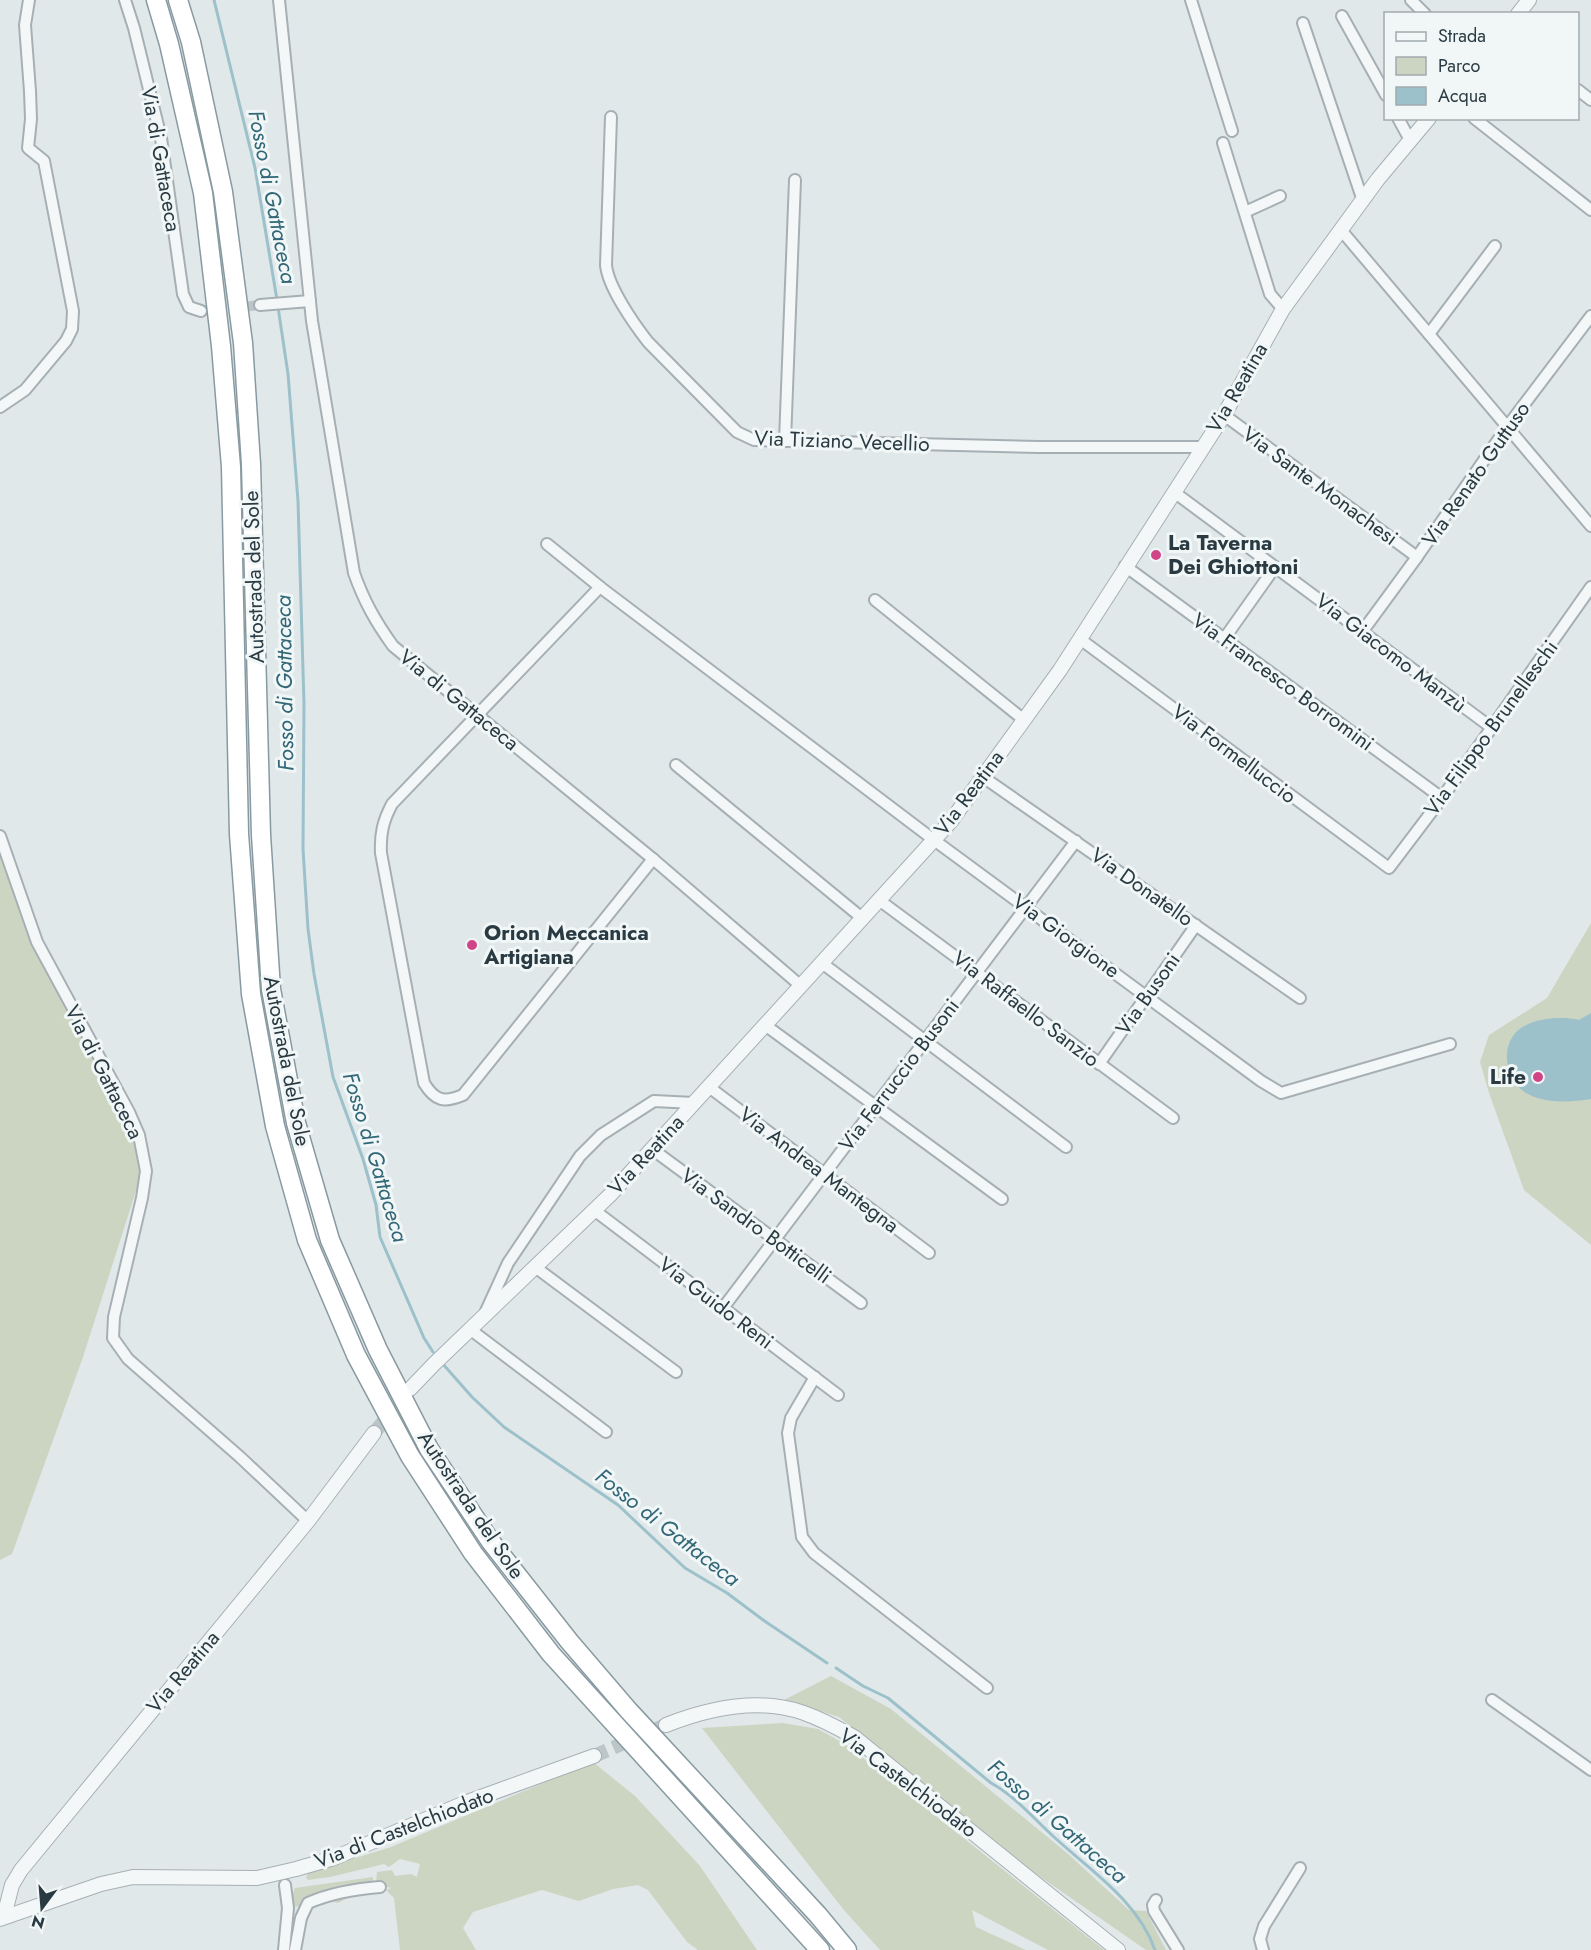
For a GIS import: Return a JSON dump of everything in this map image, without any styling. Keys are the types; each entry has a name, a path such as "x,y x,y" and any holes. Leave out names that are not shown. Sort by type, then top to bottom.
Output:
{"highway":[{"name":"Autostrada del Sole","path":"156,0 169,44 202,193 221,346 231,467 239,834 251,994 275,1125 307,1240 356,1355 410,1456 473,1553 551,1654 820,1950"},
{"name":"Autostrada del Sole","path":"178,0 190,42 223,192 243,343 251,476 261,835 271,989 296,1123 330,1240 378,1350 429,1449 491,1542 569,1641 629,1711 818,1915 847,1950"}],"street":[{"path":"0,407 26,390 66,341 72,329 73,311 45,161 28,148 31,120 25,25 29,0"},
{"name":"Via di Gattaceca","path":"124,0 134,28 161,138 183,294 189,307 201,311"},
{"name":"Via di Gattaceca","path":"279,0 310,301 354,573 376,623 393,646 653,860 801,986"},
{"path":"1191,0 1232,131"},
{"path":"1411,0 1423,12"},
{"path":"1520,12 1529,0"},
{"path":"1342,16 1384,91"},
{"path":"1303,23 1363,201"},
{"path":"1579,91 1591,100"},
{"name":"Via Tiziano Vecellio","path":"611,117 606,265 612,286 648,342 737,432 754,440 785,441 1038,447 1203,447"},
{"path":"1399,120 1410,141"},
{"name":"Via Reatina","path":"410,1389 594,1210 951,821 1060,670 1224,415 1283,309 1378,179 1427,120"},
{"path":"1477,120 1591,210"},
{"path":"1223,144 1269,294 1283,309"},
{"path":"785,441 795,180"},
{"path":"1245,212 1280,196"},
{"path":"1341,230 1591,526"},
{"path":"1429,334 1495,246"},
{"path":"260,306 310,301"},
{"name":"Via Renato Guttuso","path":"1362,632 1507,427 1591,316"},
{"name":"Via Sante Monachesi","path":"1224,415 1417,557"},
{"name":"Via Giacomo Manzù","path":"1174,492 1492,728"},
{"name":"Via Giorgione","path":"547,544 934,840 1261,1081 1281,1093 1450,1044"},
{"name":"Via Francesco Borromini","path":"1125,566 1442,798"},
{"path":"1224,639 1275,567"},
{"path":"600,586 392,804 384,818 380,838 381,853 424,1083 431,1094 440,1099 452,1100 463,1095 653,860"},
{"name":"Via Filippo Brunelleschi","path":"1389,868 1442,798 1591,587"},
{"path":"875,600 1024,720"},
{"name":"Via Formelluccio","path":"1080,639 1389,868"},
{"path":"676,765 862,918"},
{"name":"Via Donatello","path":"983,777 1300,998"},
{"name":"Via di Gattaceca","path":"0,836 37,942 129,1112 139,1135 146,1171 142,1198 114,1317 113,1338 128,1359 240,1457 308,1521"},
{"name":"Via Ferruccio Busoni","path":"723,1308 1076,841"},
{"name":"Via Raffaello Sanzio","path":"879,900 1173,1118"},
{"name":"Via Busoni","path":"1099,1064 1196,925"},
{"path":"822,963 1066,1147"},
{"path":"765,1025 1002,1199"},
{"name":"Via Andrea Mantegna","path":"709,1087 929,1253"},
{"path":"483,1318 508,1263 580,1156 601,1135 654,1101 694,1103"},
{"name":"Via Sandro Botticelli","path":"652,1149 861,1303"},
{"name":"Via Guido Reni","path":"594,1210 838,1395"},
{"path":"536,1267 676,1372"},
{"path":"471,1330 606,1432"},
{"path":"815,1377 791,1418 788,1433 802,1537 814,1553 987,1688"},
{"name":"Via Reatina","path":"2,1917 12,1885 21,1870 308,1521 374,1433"},
{"path":"1492,1700 1591,1770"},
{"name":"Via Castelchiodato","path":"666,1725 702,1712 751,1706 802,1712 831,1724 854,1737 1118,1950"},
{"name":"Via di Castelchiodato","path":"2,1917 101,1884 133,1877 256,1878 287,1872 334,1858 467,1802 594,1756"},
{"path":"1263,1950 1260,1939 1264,1926 1300,1868"},
{"path":"284,1950 288,1908 285,1885"},
{"path":"294,1950 301,1918 308,1903 357,1888 380,1887"},
{"path":"1156,1900 1153,1905 1154,1911 1178,1950"}],"green space":[{"path":"0,846 11,884 137,1138 142,1172 83,1357 12,1554 0,1560"},
{"name":"Life","path":"1591,923 1591,1245 1524,1190 1480,1062 1489,1035 1547,998"},
{"path":"831,1676 891,1709 1067,1853 1129,1910 1146,1911 1166,1950 1146,1950 1032,1871 839,1717 784,1700"},
{"path":"783,1723 818,1729 848,1746 1104,1950 1048,1950 972,1910 976,1927 1026,1950 880,1950 843,1909 702,1728"},
{"path":"593,1762 635,1796 700,1866 757,1950 698,1950 687,1942 648,1890 638,1885 613,1889 579,1901 542,1890 473,1912 463,1928 476,1950 400,1950 394,1898 386,1890 391,1888 376,1884 377,1872 392,1870 395,1876 411,1874 417,1877 420,1864 400,1859 389,1867 384,1864 330,1877 308,1880 306,1877 308,1873 391,1847"},
{"path":"373,1877 373,1887 338,1903 329,1900 324,1905 317,1902 307,1908 294,1906 291,1900 295,1888"}],"water":[{"path":"1591,1013 1591,1099 1551,1101 1535,1097 1520,1089 1507,1063 1509,1044 1514,1035 1521,1028 1541,1020 1564,1018 1579,1020"}],"waterway":[{"name":"Fosso di Gattaceca","path":"214,0 255,168 277,300"},
{"name":"Fosso di Gattaceca","path":"278,307 288,374 298,501 304,704 303,849 308,929 314,974 333,1077 363,1159 376,1205 380,1237 424,1338 433,1352"},
{"name":"Fosso di Gattaceca","path":"442,1363 472,1397 504,1427 618,1505 685,1568 727,1593 827,1663"},
{"name":"Fosso di Gattaceca","path":"836,1668 863,1686 888,1698 1016,1801 1112,1888 1137,1916 1155,1950"}],"tunnel":[{"path":"201,311 260,305"},
{"path":"374,1433 407,1393"},
{"path":"594,1756 666,1725"}],"place":[{"name":"La Taverna Dei Ghiottoni","path":"1156,555"},
{"name":"Orion Meccanica Artigiana","path":"472,945"},
{"name":"Life","path":"1538,1077"}]}
